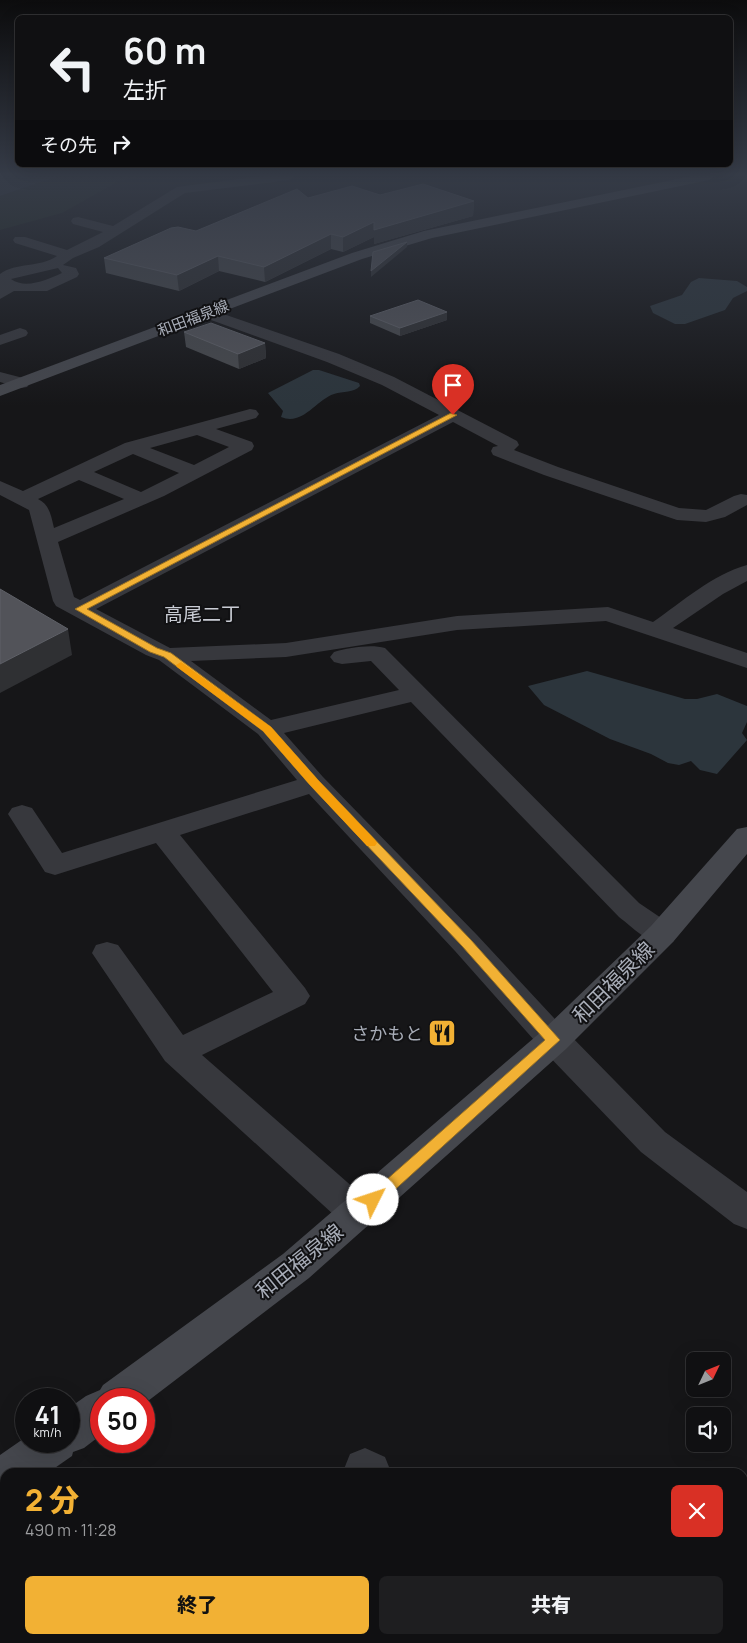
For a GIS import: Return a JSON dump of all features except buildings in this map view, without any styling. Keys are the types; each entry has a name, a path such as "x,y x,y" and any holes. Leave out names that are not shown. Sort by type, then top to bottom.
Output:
{"main road":[{"name":"和田福泉線","path":"0,390 367,253"},
{"name":"和田福泉線","path":"132,1388 296,1266 358,1214 554,1040 662,934 747,836"},
{"path":"19,1468 40,1453"}],"street":[{"path":"61,253 68,255"},
{"path":"54,265 71,271 72,274 42,288 6,290 2,279 9,274 54,265 73,253"},
{"path":"206,313 333,358 388,380 510,445 500,451 559,474 677,514 706,516 718,513 741,500"},
{"path":"0,340 20,333"},
{"path":"0,377 20,383"},
{"path":"22,499 132,447 250,414"},
{"path":"80,609 453,415"},
{"path":"47,539 141,499 245,446 199,428"},
{"path":"132,447 195,472"},
{"path":"77,472 141,499"},
{"path":"0,488 38,507 64,601 154,650 167,655 267,729 314,783 466,943 554,1040 653,1142 747,1213"},
{"path":"656,630 715,589 747,572"},
{"path":"167,655 286,650 457,624 608,614 747,661"},
{"path":"286,650 297,658 309,659 377,654 629,910 662,934"},
{"path":"267,729 416,693"},
{"path":"22,814 55,865 314,783"},
{"path":"162,831 294,996 177,1052"},
{"path":"107,953 177,1052 358,1214"}],"shaded area":[{"path":"699,278 737,281 747,287 747,291 733,298 725,310 685,324 675,324 653,313 650,306 682,295 691,282"},
{"path":"313,370 319,370 359,383 360,386 352,391 327,397 296,418 281,417 283,411 268,393"},
{"path":"587,671 685,699 697,699 717,694 747,706 747,722 742,733 747,740 717,774 700,770 691,761 679,765 668,763 651,754 610,739 544,705 528,686"}],"slow traffic":[{"path":"181,665 267,729 314,783 371,843"}],"place":[{"name":"さかもと","path":"442,1033"}],"district":[{"name":"高尾二丁","path":"202,614"}],"route":[{"path":"373,1200 554,1040 466,943 314,783 267,729 167,655 154,650 80,609 453,415"}]}
